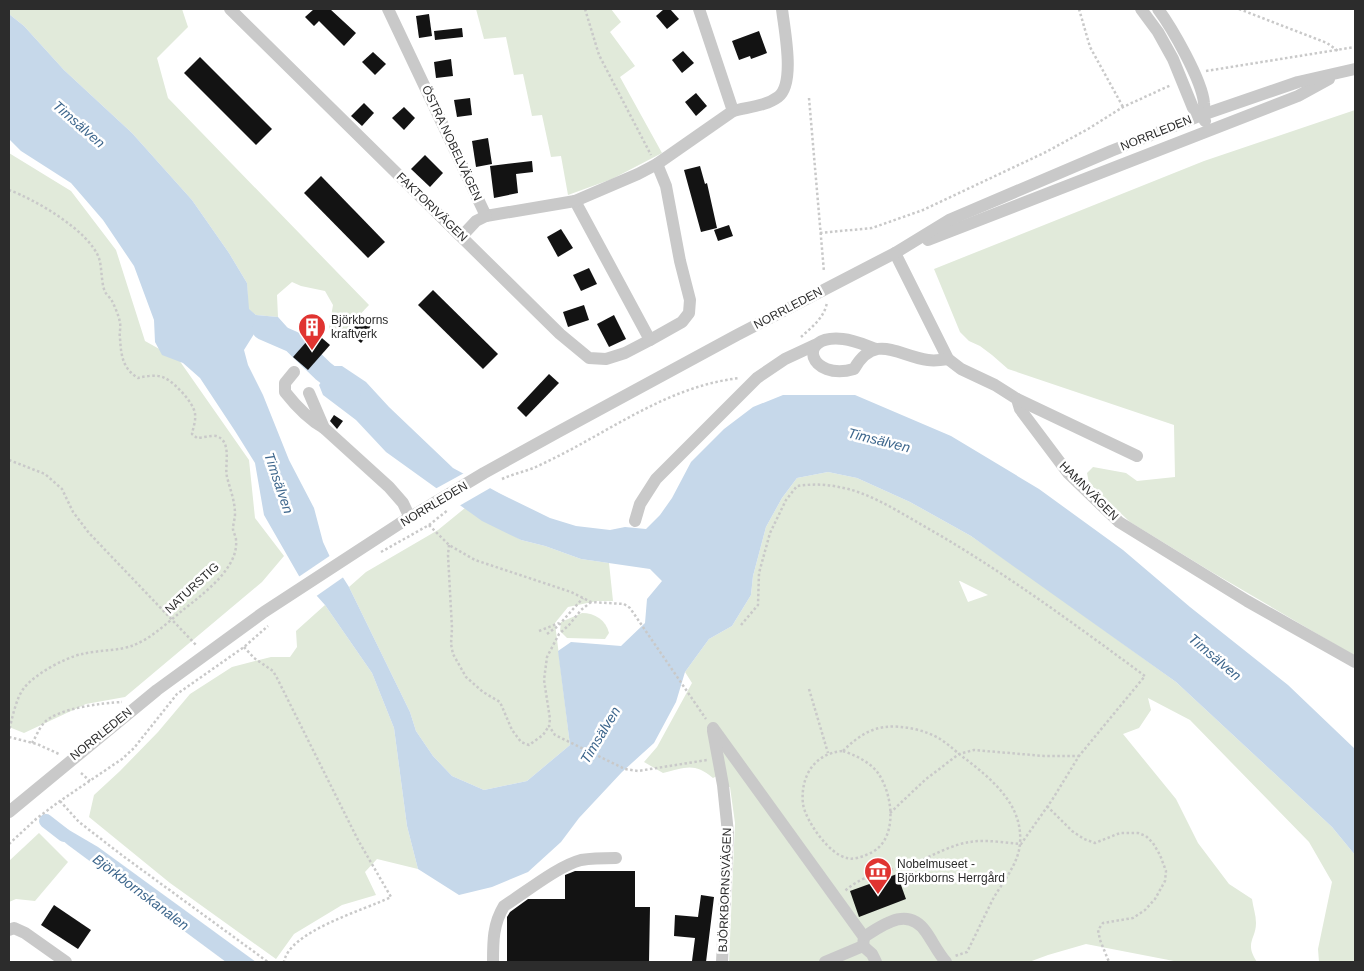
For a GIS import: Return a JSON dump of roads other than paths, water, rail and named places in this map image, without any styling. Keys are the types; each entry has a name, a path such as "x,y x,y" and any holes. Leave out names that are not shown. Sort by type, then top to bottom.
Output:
{"street":[{"name":"FAKTORIVÄGEN","path":"230,9 560,334 589,358 606,359 625,353 682,322 689,313 690,300 680,261 666,186 657,164"},
{"name":"ÖSTRA NOBELVÄGEN","path":"388,9 486,216 575,201 657,164 733,111"},
{"path":"699,9 733,111 767,103 780,96 787,83 788,62 782,9"},
{"path":"1141,9 1158,32 1173,59 1193,108 1202,114 1209,130"},
{"path":"1158,9 1181,46 1198,82 1204,104 1202,114"},
{"name":"NORRLEDEN","path":"9,812 142,702 205,654 349,556 410,518 446,503 484,473 737,335 896,253 949,220 1202,114 1298,82 1349,71"},
{"name":"NORRLEDEN","path":"896,253 1298,96 1349,71"},
{"path":"575,201 650,340"},
{"path":"462,236 476,221 486,216"},
{"path":"636,521 640,504 656,479 757,378 785,359 830,339 841,338 876,349 892,350 928,360 948,360 896,253"},
{"path":"815,345 812,357 819,366 842,373 854,369 861,357 876,349"},
{"name":"HAMNVÄGEN","path":"948,360 1017,399 1020,409 1068,472 1119,522 1240,596 1355,662"},
{"path":"294,372 286,382 285,392 296,406 324,428 389,487 403,503 410,518"},
{"path":"309,394 324,428"},
{"path":"1017,399 1137,456"},
{"name":"BJÖRKBORNSVÄGEN","path":"722,962 728,833 723,785 713,728 836,899 863,941"},
{"path":"493,962 494,930 504,906 564,868 581,860 616,858"},
{"path":"825,962 863,941 885,923 896,919 917,922 925,930 941,960"},
{"path":"9,930 14,928 25,933 66,962"},
{"path":"863,941 876,962"}],"water":[{"name":"Timsälven","path":"9,14 24,26 64,70 132,133 192,200 229,253 247,283 249,309 256,315 278,317 295,336 287,344 273,338 269,343 254,334 244,350 248,365 263,395 289,460 314,508 323,542 349,587 410,712 416,731 433,756 452,776 484,790 527,781 570,745 558,651 571,642 621,646 645,623 647,599 662,581 650,569 581,559 545,546 521,540 482,521 386,452 356,420 323,395 319,385 333,366 342,366 366,382 389,407 453,468 550,518 576,526 610,530 625,527 646,529 660,515 672,498 691,462 724,429 753,407 783,395 855,395 951,436 1039,489 1123,550 1190,607 1288,685 1355,749 1355,855 1332,827 1176,682 971,536 910,502 857,478 828,472 797,478 782,498 766,527 753,576 751,595 732,626 709,639 685,672 676,702 654,743 622,772 579,818 561,842 528,872 492,887 459,895 418,869 407,826 394,728 372,673 325,605 299,576 264,515 255,463 200,378 183,363 162,355 155,342 154,320 134,266 103,220 71,183 21,151 9,139"},
{"path":"57,823 98,847 256,962 226,962 68,845 48,828 50,825"}],"waterway":[{"path":"263,329 293,342 323,371 350,392"},
{"name":"Björkbornskanalen","path":"46,821 64,835"}],"place":[{"name":"Björkborns kraftverk","path":"312,351"},
{"name":"Nobelmuseet - Björkborns Herrgård","path":"878,895"}]}
